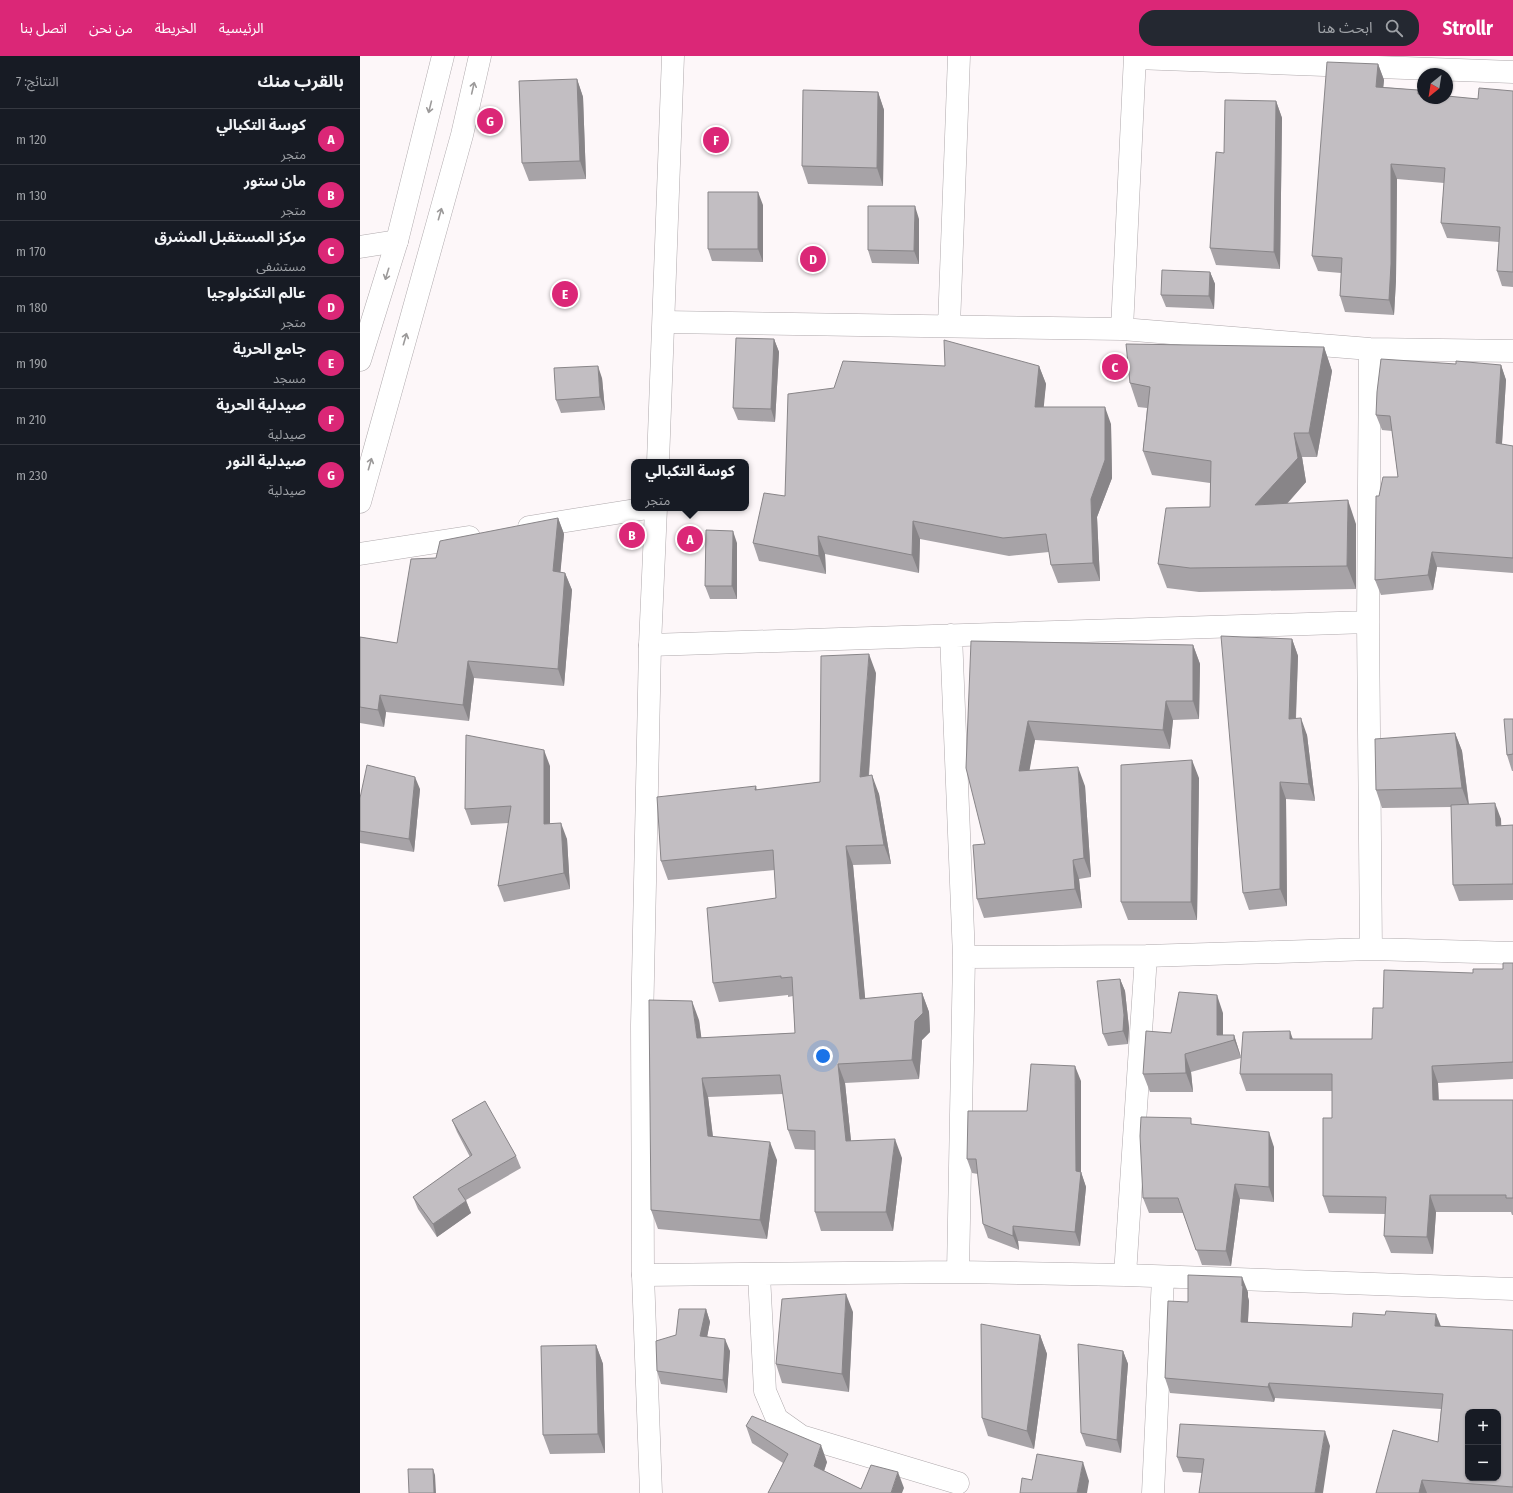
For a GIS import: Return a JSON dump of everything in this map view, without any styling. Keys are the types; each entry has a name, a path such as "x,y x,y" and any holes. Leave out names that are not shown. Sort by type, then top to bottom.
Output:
{"street":[{"path":"360,360 397,241 443,56"},
{"path":"360,502 462,135 480,56"},
{"path":"658,459 673,56"},
{"path":"949,326 959,56"},
{"path":"1122,329 1135,57 1513,72"},
{"path":"360,247 397,241"},
{"path":"664,322 1122,329 1370,349 1513,351"},
{"path":"1370,349 1368,622 1371,949"},
{"path":"360,554 631,511"},
{"path":"651,1493 643,1275 642,1025 650,645 656,511"},
{"path":"650,645 1368,622"},
{"path":"951,635 964,957 958,1272"},
{"path":"964,957 1146,956 1371,949 1513,953"},
{"path":"1125,1274 1146,956"},
{"path":"643,1275 958,1272 1125,1274 1163,1277 1513,1289"},
{"path":"759,1275 765,1391 777,1419 801,1436 958,1483"},
{"path":"1153,1493 1163,1277"}],"building":[{"path":"1327,62 1378,64 1376,87 1417,90 1417,104 1453,104 1453,97 1478,99 1479,88 1513,91 1513,272 1497,271 1500,227 1441,223 1445,168 1391,164 1391,264 1389,300 1340,296 1342,258 1312,256"},
{"path":"577,79 580,161 522,163 519,81"},
{"path":"803,90 878,92 877,168 802,166"},
{"path":"1225,100 1276,101 1274,252 1210,248 1216,152 1224,153"},
{"path":"708,192 758,192 758,249 708,249"},
{"path":"868,206 915,206 914,251 868,250"},
{"path":"1162,270 1210,272 1209,296 1161,295"},
{"path":"736,338 774,339 771,409 733,408"},
{"path":"944,340 1039,366 1035,407 1105,407 1105,460 1091,499 1093,563 1051,565 1046,534 1003,538 913,521 912,555 818,536 819,556 753,543 764,493 785,496 788,394 834,388 843,361 945,366"},
{"path":"1126,344 1324,347 1309,433 1294,433 1298,458 1255,505 1348,500 1347,566 1190,568 1158,564 1166,508 1210,507 1211,461 1143,451 1150,387 1130,383"},
{"path":"1381,359 1456,364 1456,361 1501,365 1496,443 1513,446 1513,558 1432,552 1428,575 1375,580 1376,496 1379,496 1383,477 1398,477 1390,416 1376,415"},
{"path":"598,366 600,397 556,400 554,368"},
{"path":"558,518 553,571 565,573 558,669 468,661 463,705 380,695 378,710 360,707 360,637 397,643 411,559 436,558 440,541"},
{"path":"706,530 733,531 732,586 705,586"},
{"path":"1221,636 1292,639 1289,719 1301,718 1309,784 1280,782 1280,889 1243,893"},
{"path":"971,641 1193,645 1193,701 1166,701 1163,730 1028,721 1019,771 1078,767 1084,858 1073,860 1075,889 977,899 973,845 985,844 966,768"},
{"path":"869,654 860,777 872,775 884,845 846,846 860,999 922,993 923,1013 915,1021 912,1060 838,1064 846,1141 895,1139 886,1212 815,1212 815,1131 788,1130 780,1075 702,1078 708,1136 770,1142 760,1220 651,1210 649,1000 692,1001 697,1038 795,1033 792,977 781,978 781,976 713,983 707,908 776,898 773,850 661,861 657,797 756,786 755,790 820,782 821,656"},
{"path":"1504,719 1513,719 1513,754 1507,755"},
{"path":"1455,733 1462,788 1376,790 1375,739"},
{"path":"466,735 544,750 544,824 561,823 564,873 498,886 511,806 465,809"},
{"path":"1192,760 1191,902 1121,902 1121,765"},
{"path":"367,765 415,777 409,839 360,831 360,798"},
{"path":"1495,803 1496,826 1513,825 1513,884 1453,885 1451,805"},
{"path":"1503,963 1513,963 1513,1062 1432,1066 1433,1100 1513,1100 1513,1198 1506,1198 1506,1195 1430,1195 1427,1237 1384,1236 1386,1197 1323,1196 1323,1118 1332,1118 1332,1074 1240,1074 1243,1032 1290,1031 1290,1039 1372,1039 1373,1008 1383,1008 1384,970 1473,973 1473,969 1503,969"},
{"path":"1120,979 1124,1015 1123,1031 1103,1034 1097,981"},
{"path":"1179,992 1217,995 1217,1035 1234,1035 1234,1040 1185,1054 1186,1073 1143,1074 1146,1031 1171,1033"},
{"path":"1031,1064 1075,1066 1076,1171 1081,1172 1075,1232 1013,1226 1013,1236 983,1224 976,1159 967,1159 968,1111 1027,1111"},
{"path":"485,1101 516,1156 458,1189 466,1201 433,1224 413,1197 472,1155 452,1120"},
{"path":"1141,1117 1191,1118 1191,1124 1269,1132 1269,1187 1235,1184 1226,1251 1196,1250 1178,1198 1143,1198 1140,1136"},
{"path":"1188,1275 1242,1277 1241,1322 1352,1327 1353,1313 1385,1315 1386,1311 1436,1314 1435,1326 1513,1330 1513,1487 1422,1480 1419,1493 1376,1493 1393,1430 1438,1442 1443,1394 1269,1383 1268,1387 1165,1378 1168,1301 1188,1302"},
{"path":"846,1294 842,1374 776,1364 782,1299"},
{"path":"679,1309 706,1309 700,1336 725,1339 723,1380 657,1371 656,1341 676,1335"},
{"path":"981,1324 1040,1335 1027,1431 982,1418"},
{"path":"1078,1344 1123,1351 1117,1440 1081,1433"},
{"path":"596,1345 598,1434 543,1435 541,1346"},
{"path":"752,1416 821,1445 814,1466 861,1489 871,1465 898,1472 891,1493 768,1493 788,1454 746,1426"},
{"path":"1180,1424 1325,1431 1315,1493 1199,1493 1204,1459 1177,1457"},
{"path":"1037,1454 1083,1462 1077,1493 1020,1493 1022,1478 1032,1480"},
{"path":"408,1469 433,1469 434,1493 409,1493"}],"place":[{"name":"صيدلية النور","path":"490,121"},
{"name":"صيدلية الحرية","path":"716,140"},
{"name":"عالم التكنولوجيا","path":"813,259"},
{"name":"جامع الحرية","path":"565,294"},
{"name":"مركز المستقبل المشرق","path":"1115,367"},
{"name":"مان ستور","path":"632,535"},
{"name":"كوسة التكبالي","path":"690,539"}]}
